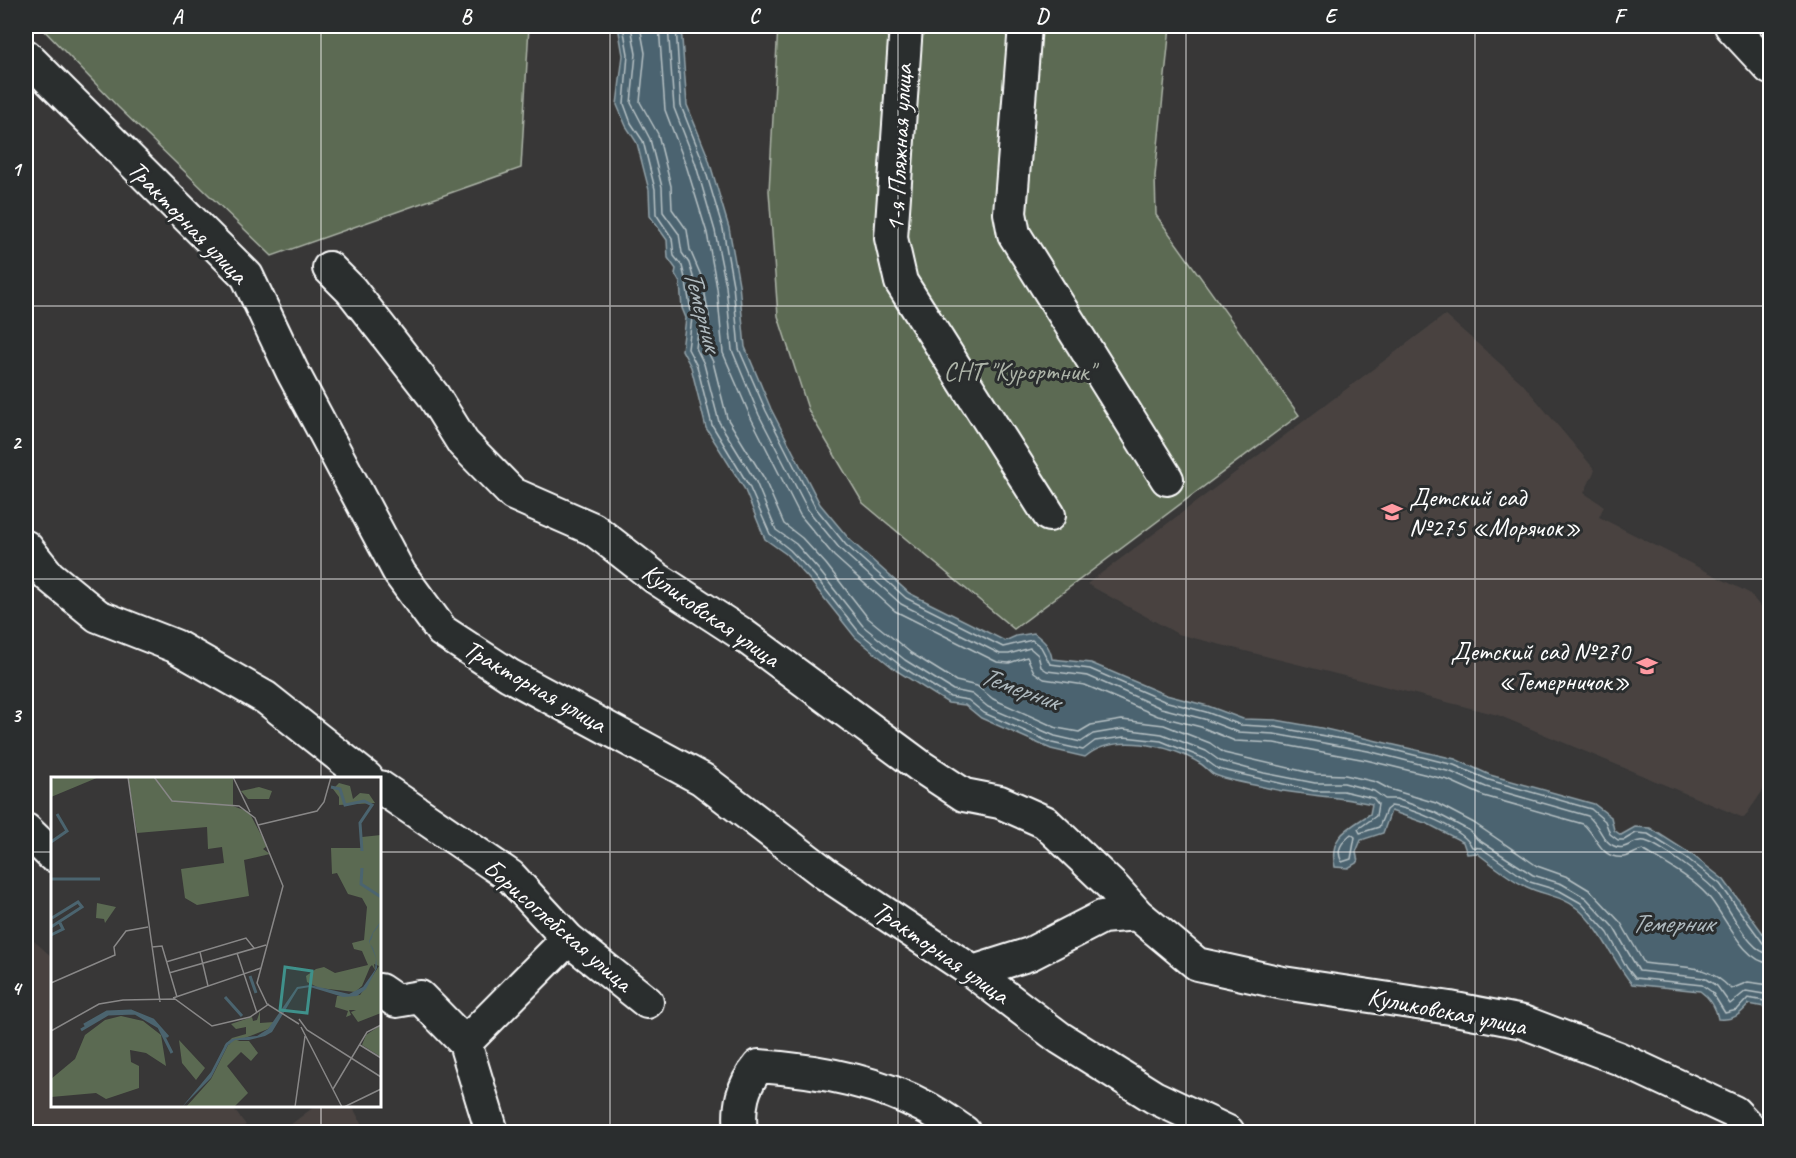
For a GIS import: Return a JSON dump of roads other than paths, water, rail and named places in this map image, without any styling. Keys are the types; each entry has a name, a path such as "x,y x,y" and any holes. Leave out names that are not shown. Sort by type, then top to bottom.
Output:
{"street":[{"name":"1-я Пляжная улица","path":"906,26 891,238 901,282 1049,515"},
{"path":"1025,26 1010,213 1014,234 1167,479"},
{"path":"1731,26 1770,68"},
{"name":"Тракторная улица","path":"26,56 247,276 292,371 400,574 442,631 509,675 702,779 826,874 973,972 1060,1038 1154,1097 1228,1132"},
{"name":"Куликовская улица","path":"329,268 351,290 433,395 463,444 513,494 593,529 656,578 739,632 920,766 964,795 1000,802 1045,822 1113,887 1137,914 1197,964 1283,983 1450,1008 1523,1022 1618,1058 1734,1112 1753,1132"},
{"path":"26,547 49,576 98,616 175,646 266,698 366,777"},
{"name":"Борисоглебская улица","path":"381,788 510,876 568,939 647,1002"},
{"path":"26,830 51,854"},
{"path":"973,972 1030,954 1102,917 1137,914"},
{"path":"465,1043 568,939"},
{"path":"381,991 396,1001 420,997 465,1043 492,1132"},
{"path":"741,1132 738,1112 747,1080 759,1066 804,1069 870,1085 925,1107 964,1132"}],"water":[{"name":"Темерник","path":"618,26 681,26 687,105 708,157 729,228 739,284 745,347 771,409 820,504 850,540 909,593 1005,641 1016,636 1034,633 1046,644 1052,659 1091,663 1166,695 1208,706 1243,719 1276,720 1321,728 1455,759 1490,775 1594,804 1611,817 1614,830 1621,835 1635,827 1650,828 1691,854 1724,880 1770,943 1770,1008 1749,1004 1735,1016 1718,1019 1712,1003 1700,991 1632,984 1601,936 1578,909 1566,901 1520,884 1477,853 1467,854 1463,842 1428,824 1391,811 1383,833 1361,840 1356,852 1358,862 1348,868 1335,867 1334,848 1337,841 1347,829 1370,814 1372,804 1287,792 1231,780 1213,774 1189,757 1142,744 1111,745 1097,749 1085,757 1051,749 981,718 965,705 948,703 897,671 855,637 809,579 786,554 765,539 744,488 706,428 691,367 682,350 686,318 682,308 680,283 675,274 676,269 668,258 667,240 650,216 649,190 637,143 626,126 617,105 623,55"}],"place":[{"name":"Детский сад №275 «Морячок»","path":"1392,512"},
{"name":"Детский сад №270 «Темерничок»","path":"1647,666"}],"park label":[{"name":"СНТ \"Курортник\"","path":"1019,371"}]}
